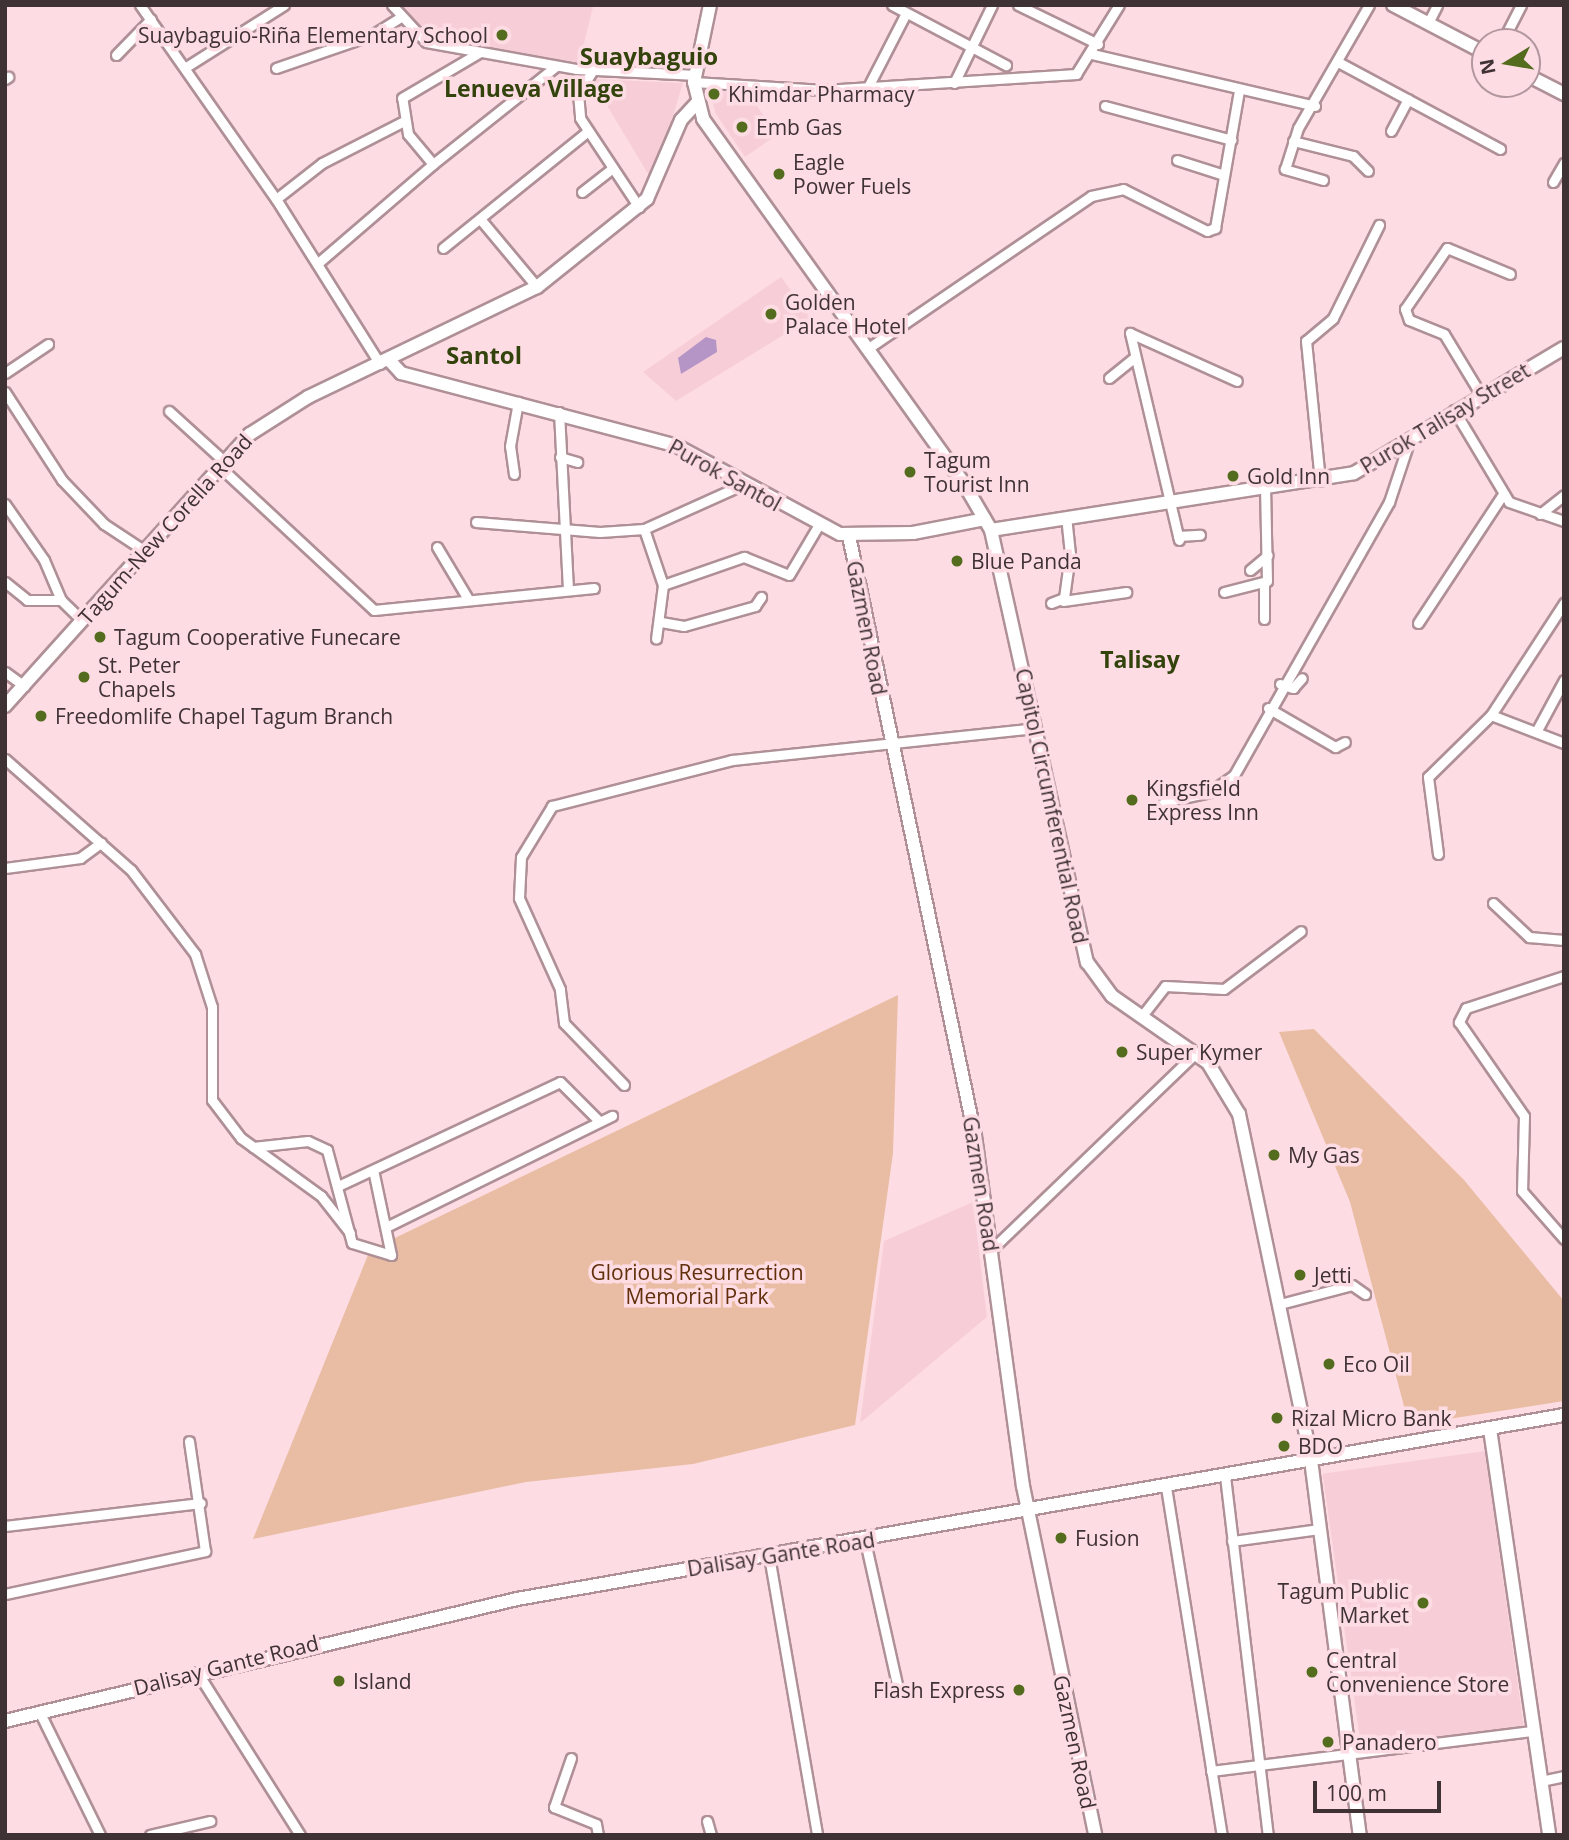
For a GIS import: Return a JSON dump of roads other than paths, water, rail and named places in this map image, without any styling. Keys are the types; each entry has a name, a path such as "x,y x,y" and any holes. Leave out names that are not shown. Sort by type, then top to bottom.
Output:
{"main road":[{"name":"Capitol Circumferential Road","path":"710,5 695,78 696,104 988,525 1083,950 1103,986 1218,1072 1239,1114 1311,1460 1360,1835"},
{"path":"1393,5 1471,46"},
{"path":"1541,82 1564,94"},
{"name":"Tagum-New Corella Road","path":"5,706 222,464 281,412 537,287 639,207 657,186 681,120 696,104"},
{"name":"Purok Talisay Street","path":"988,525 1066,517 1320,481 1354,473 1454,410 1564,348"},
{"name":"Purok Santol","path":"384,362 401,373 559,412 677,446 817,526 849,536 988,525"},
{"name":"Gazmen Road","path":"849,536 888,744 973,1125 1028,1511 1094,1835"},
{"name":"Dalisay Gante Road","path":"5,1721 197,1672 517,1599 865,1541 1564,1415"},
{"path":"1490,1429 1549,1835"}],"street":[{"path":"140,5 186,67 384,362"},
{"path":"186,67 284,5"},
{"path":"392,5 420,41 556,66 805,90 1076,74 1092,54 1119,5"},
{"path":"892,5 1006,65"},
{"path":"954,83 968,45 992,5"},
{"path":"1018,5 1098,44"},
{"path":"1323,180 1285,169 1293,141 1315,106 1368,5"},
{"path":"1428,23 1437,5"},
{"path":"1509,28 1521,5"},
{"path":"869,85 906,13"},
{"path":"276,68 372,35 401,17"},
{"path":"116,55 151,19"},
{"path":"433,164 402,122 405,94 480,52"},
{"path":"1092,54 1315,106"},
{"path":"1338,62 1500,149"},
{"path":"318,263 433,164 556,66"},
{"path":"593,70 577,99 588,131 639,207"},
{"path":"867,349 1091,197 1123,189 1207,231 1215,229 1239,90"},
{"path":"1391,131 1408,99"},
{"path":"1105,106 1232,140"},
{"path":"276,199 322,163 402,122"},
{"path":"443,248 588,131"},
{"path":"1293,141 1353,156 1368,171"},
{"path":"1177,160 1224,176"},
{"path":"1553,182 1564,163"},
{"path":"582,192 613,168"},
{"path":"481,220 537,287"},
{"path":"1320,481 1306,341 1333,318 1379,225"},
{"path":"1481,395 1444,334 1409,320 1405,309 1447,248 1510,274"},
{"path":"1200,535 1178,538 1172,500 1135,358 1132,332 1237,381"},
{"path":"5,373 48,344"},
{"path":"1109,378 1135,358"},
{"path":"5,392 78,497 145,551"},
{"path":"514,474 510,446 518,402"},
{"path":"1454,410 1503,494 1514,505 1564,521"},
{"path":"169,411 367,607 412,609 468,599 594,588"},
{"path":"559,412 560,530 568,590"},
{"path":"1164,802 1226,783 1280,684 1389,502 1410,438"},
{"path":"560,457 577,462"},
{"path":"476,522 560,530 645,528 744,484"},
{"path":"1264,619 1264,584 1268,555 1265,488"},
{"path":"1418,623 1503,494"},
{"path":"1540,514 1564,495"},
{"path":"5,504 44,560 61,600 82,620"},
{"path":"1063,601 1070,554 1066,517"},
{"path":"663,585 744,557 789,575 817,526"},
{"path":"645,528 663,585 661,622 656,639"},
{"path":"437,547 468,599"},
{"path":"1250,570 1268,555"},
{"path":"5,582 27,600 61,600"},
{"path":"1224,592 1264,584"},
{"path":"1051,603 1126,592"},
{"path":"661,622 684,626 755,606 761,597"},
{"path":"1438,854 1429,777 1491,715 1564,603"},
{"path":"5,672 24,686"},
{"path":"1280,684 1293,688 1302,678"},
{"path":"1536,732 1564,680"},
{"path":"1268,708 1335,747 1345,742"},
{"path":"1491,715 1564,743"},
{"path":"624,1085 564,1023 560,989 519,898 521,857 552,806 732,760 1035,728"},
{"path":"5,759 101,843 195,954 212,1007 210,1093 253,1147 335,1208 350,1233"},
{"path":"5,868 80,858 101,843"},
{"path":"1493,903 1529,937 1564,940"},
{"path":"1141,1017 1166,986 1224,989 1301,931"},
{"path":"1564,976 1465,1008 1459,1022 1524,1116 1522,1191 1564,1239"},
{"path":"992,1250 1196,1053"},
{"path":"338,1186 374,1174 560,1082 599,1121"},
{"path":"386,1227 612,1116"},
{"path":"253,1147 319,1144 331,1158 352,1243 391,1255 374,1174"},
{"path":"1280,1304 1352,1285 1365,1294"},
{"path":"5,1594 200,1556 208,1542 189,1441"},
{"path":"1225,1476 1268,1835"},
{"path":"1166,1487 1222,1835"},
{"path":"5,1526 201,1503"},
{"path":"1232,1541 1320,1529"},
{"path":"865,1541 898,1689"},
{"path":"769,1556 817,1835"},
{"path":"197,1672 300,1835"},
{"path":"39,1711 100,1835"},
{"path":"1211,1771 1534,1731"},
{"path":"571,1758 554,1807 596,1824 598,1835"},
{"path":"1541,1782 1564,1776"},
{"path":"150,1835 210,1821"},
{"path":"707,1821 711,1835"}],"place":[{"name":"Suaybaguio-Riña Elementary School","path":"502,35"},
{"name":"Khimdar Pharmacy","path":"714,94"},
{"name":"Emb Gas","path":"742,127"},
{"name":"Eagle Power Fuels","path":"779,174"},
{"name":"Golden Palace Hotel","path":"771,314"},
{"name":"Tagum Tourist Inn","path":"910,472"},
{"name":"Gold Inn","path":"1233,476"},
{"name":"Blue Panda","path":"957,561"},
{"name":"Tagum Cooperative Funecare","path":"100,637"},
{"name":"St. Peter Chapels","path":"84,677"},
{"name":"Freedomlife Chapel Tagum Branch","path":"41,716"},
{"name":"Kingsfield Express Inn","path":"1132,800"},
{"name":"Super Kymer","path":"1122,1052"},
{"name":"My Gas","path":"1274,1155"},
{"name":"Jetti","path":"1300,1275"},
{"name":"Eco Oil","path":"1329,1364"},
{"name":"Rizal Micro Bank","path":"1277,1418"},
{"name":"BDO","path":"1284,1446"},
{"name":"Fusion","path":"1061,1538"},
{"name":"Tagum Public Market","path":"1423,1603"},
{"name":"Central Convenience Store","path":"1312,1672"},
{"name":"Island","path":"339,1681"},
{"name":"Flash Express","path":"1019,1690"},
{"name":"Panadero","path":"1328,1742"}],"district":[{"name":"Suaybaguio","path":"649,56"},
{"name":"Lenueva Village","path":"534,88"},
{"name":"Santol","path":"484,355"},
{"name":"Talisay","path":"1140,659"}],"park label":[{"name":"Glorious Resurrection Memorial Park","path":"697,1284"}]}
